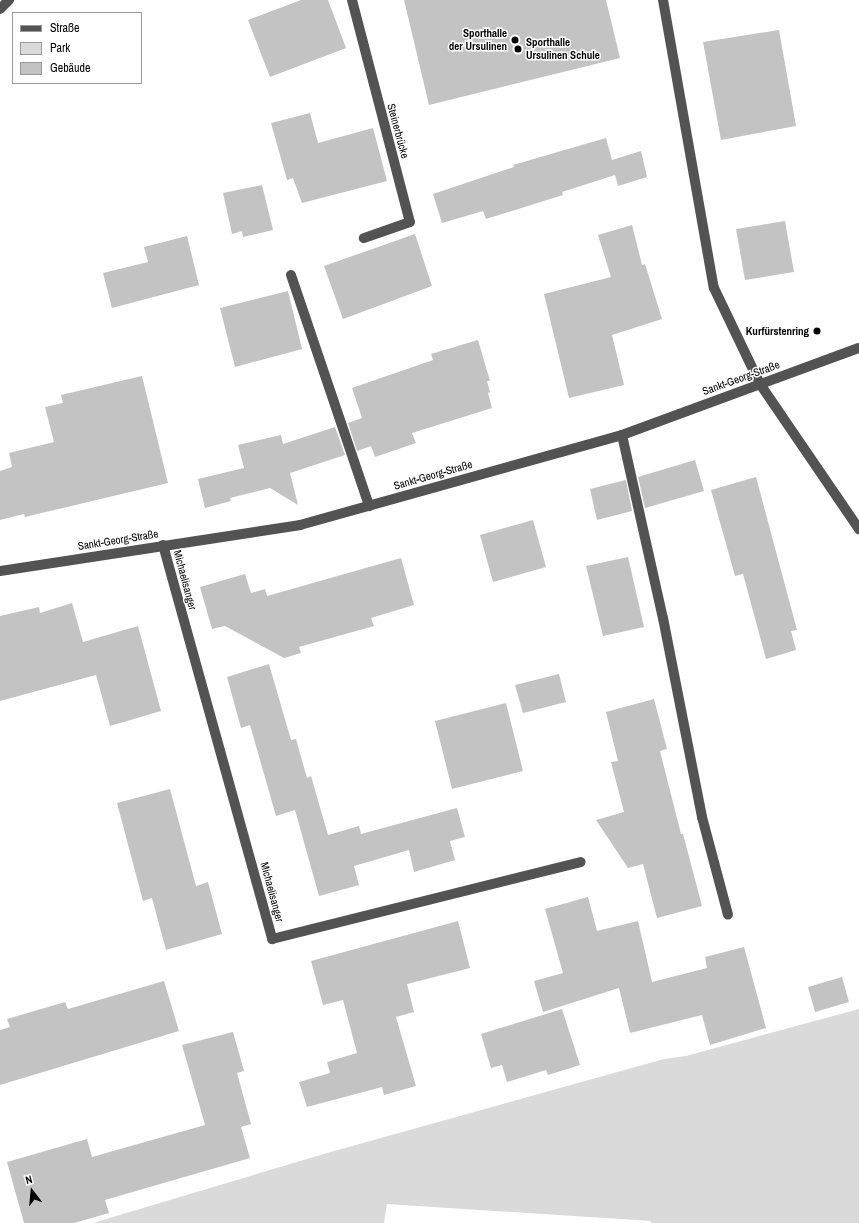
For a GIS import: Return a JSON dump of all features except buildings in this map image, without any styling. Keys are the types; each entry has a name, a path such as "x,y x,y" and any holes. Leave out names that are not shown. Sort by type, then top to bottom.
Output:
{"street":[{"path":"0,9 9,0"},
{"name":"Steinerbrücke","path":"352,0 410,222 364,238"},
{"path":"663,0 714,288 760,384 859,529"},
{"path":"291,275 369,506"},
{"name":"Sankt-Georg-Straße","path":"0,571 300,525 622,435 859,348"},
{"path":"622,435 663,618 702,817 728,915"},
{"name":"Michaelisanger","path":"163,545 272,939 581,862"}],"green space":[{"path":"859,1009 859,1223 651,1223 651,1221 387,1204 384,1223 93,1223 327,1153 664,1059 686,1056"}],"place":[{"name":"Sporthalle der Ursulinen","path":"515,40"},
{"name":"Sporthalle Ursulinen Schule","path":"518,49"},
{"name":"Kurfürstenring","path":"817,331"}]}
